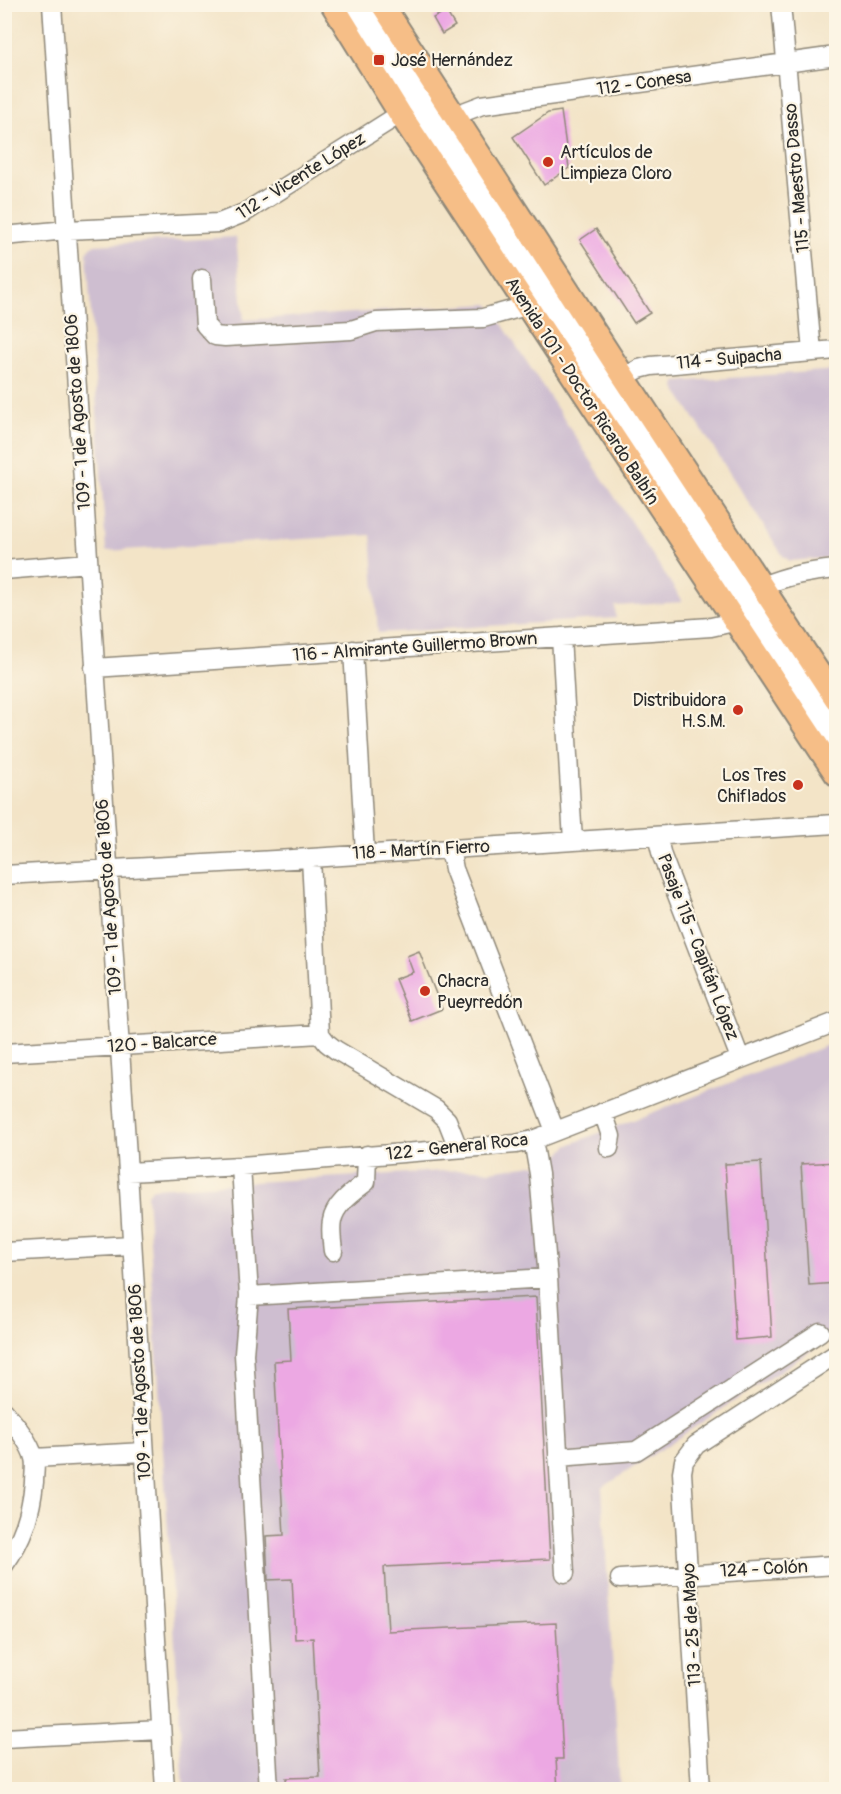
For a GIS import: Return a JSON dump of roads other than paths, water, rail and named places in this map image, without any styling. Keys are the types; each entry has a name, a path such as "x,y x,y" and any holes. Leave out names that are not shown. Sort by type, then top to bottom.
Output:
{"main road":[{"name":"Avenida 101 - Doctor Ricardo Balbín","path":"332,4 416,95 453,116 837,699"},
{"name":"Avenida 101 - Doctor Ricardo Balbín","path":"382,4 416,95 526,306 837,774"}],"street":[{"name":"109 - 1 de Agosto de 1806","path":"52,4 128,1172 165,1790"},
{"path":"351,4 416,95 837,726"},
{"path":"368,4 416,95 837,753"},
{"name":"115 - Maestro Dasso","path":"781,4 812,352"},
{"name":"112 - Conesa","path":"453,116 482,105 837,56"},
{"name":"112 - Vicente López","path":"4,236 67,230 209,224 230,220 244,213 416,95"},
{"path":"202,279 205,325 215,336 225,337 351,330 376,322 483,318 526,306"},
{"name":"114 - Suipacha","path":"624,377 651,366 837,350"},
{"path":"4,570 88,563"},
{"path":"762,586 800,572 837,569"},
{"name":"116 - Almirante Guillermo Brown","path":"94,668 711,627 734,622"},
{"path":"561,637 573,841"},
{"path":"353,650 365,853"},
{"name":"118 - Martín Fierro","path":"4,875 837,824"},
{"name":"Pasaje 115 - Capitán López","path":"657,836 662,856 740,1058"},
{"path":"450,849 454,869 555,1131"},
{"path":"311,858 320,1034 336,1050 436,1109 447,1120 458,1148"},
{"name":"122 - General Roca","path":"128,1172 242,1166 516,1144 533,1140 837,1022"},
{"name":"120 - Balcarce","path":"4,1053 320,1034"},
{"path":"603,1112 611,1136 609,1149"},
{"path":"533,1140 539,1174 548,1278 565,1573"},
{"path":"333,1251 331,1222 339,1206 366,1182 367,1155"},
{"path":"242,1166 249,1296 244,1354 269,1790"},
{"path":"4,1252 132,1245"},
{"path":"249,1296 548,1278"},
{"path":"558,1456 636,1451 820,1332"},
{"name":"113 - 25 de Mayo","path":"701,1790 682,1472 684,1461 696,1445 837,1354"},
{"path":"4,1411 20,1431 34,1458 33,1496 29,1517 22,1535 4,1564"},
{"path":"34,1458 144,1452"},
{"name":"124 - Colón","path":"620,1579 837,1565"},
{"path":"4,1738 161,1730"}],"place":[{"name":"José Hernández","path":"379,60"},
{"name":"Artículos de Limpieza Cloro","path":"548,162"},
{"name":"Distribuidora H.S.M.","path":"738,710"},
{"name":"Los Tres Chiflados","path":"798,785"},
{"name":"Chacra Pueyrredón","path":"425,991"}]}
